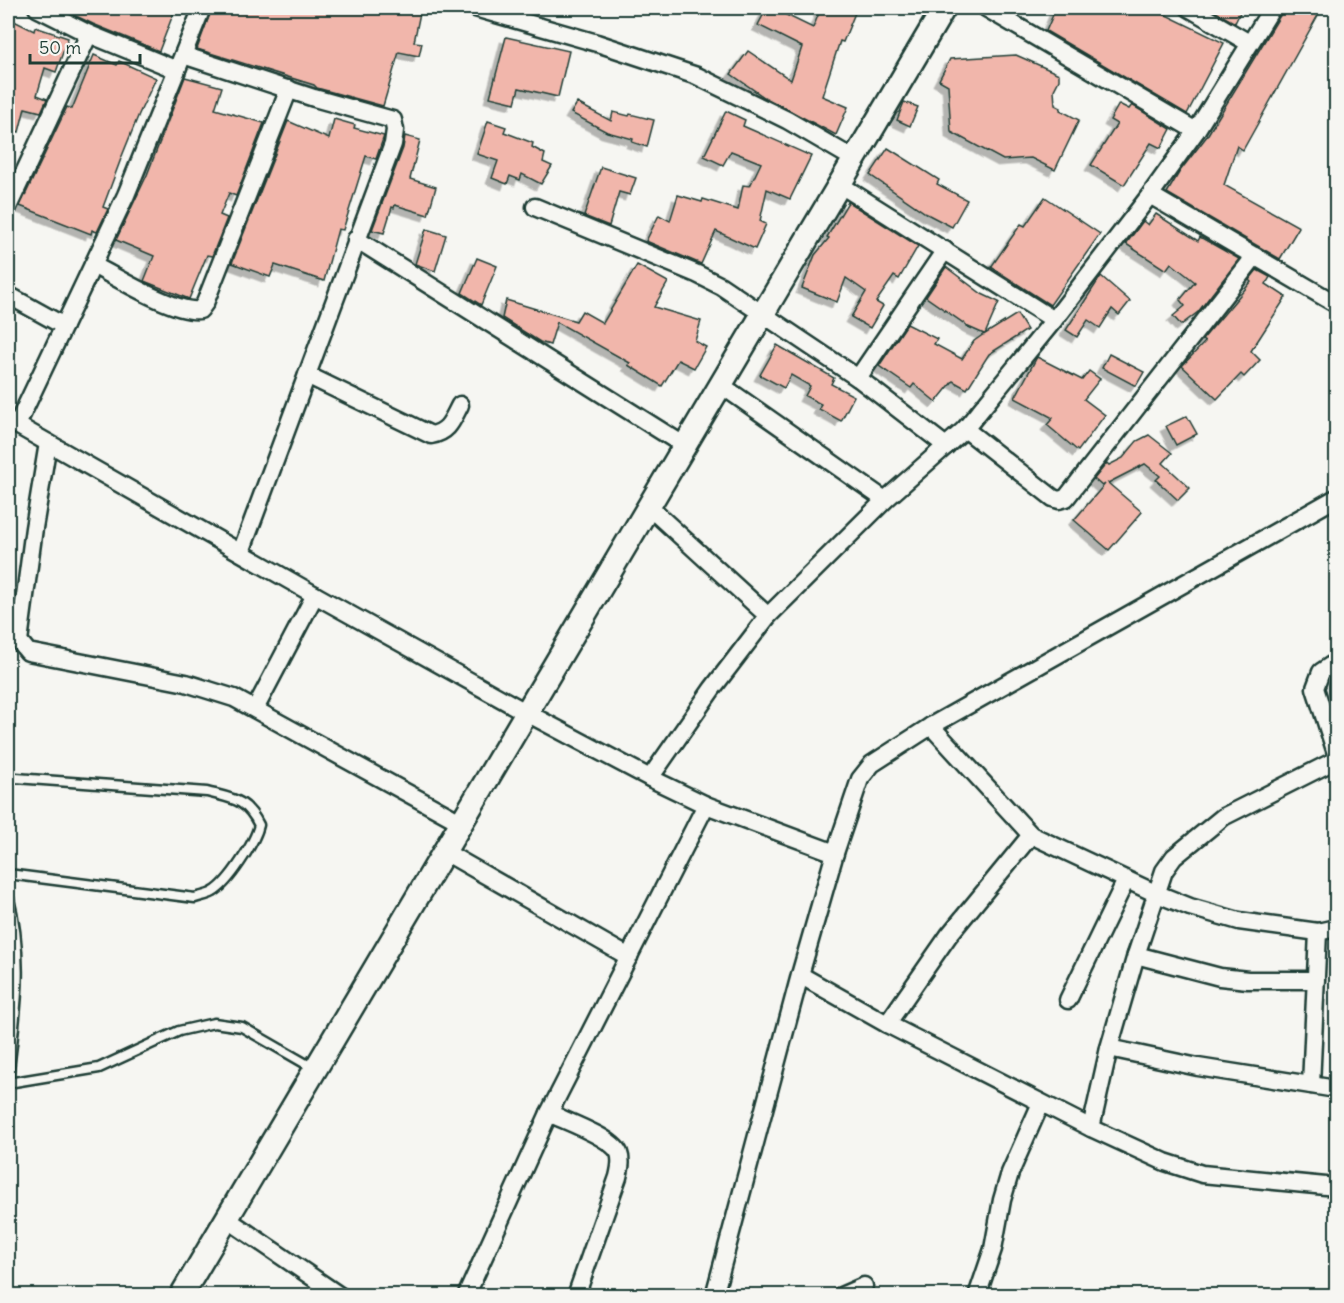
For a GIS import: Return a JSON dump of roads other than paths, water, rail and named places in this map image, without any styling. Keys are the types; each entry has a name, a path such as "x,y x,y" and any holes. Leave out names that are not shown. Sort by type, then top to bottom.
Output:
{"main road":[{"path":"181,1296 944,8"}],"street":[{"path":"37,8 89,34 180,63 289,89 393,120 395,130 393,144 241,552"},
{"path":"202,8 126,195 64,326 12,422 315,595 527,713 650,778 706,805 835,853"},
{"path":"475,8 597,43 697,76 787,120 854,159"},
{"path":"986,8 1196,131"},
{"path":"1189,8 1250,43"},
{"path":"650,778 712,689 768,616 885,500 965,429 1054,320 1196,131 1272,8"},
{"path":"8,207 89,34"},
{"path":"93,266 167,304 192,312 200,310 289,89"},
{"path":"839,184 1054,320"},
{"path":"1150,195 1336,304"},
{"path":"535,207 697,274 747,302 858,378 946,446"},
{"path":"356,239 685,446"},
{"path":"858,378 945,250"},
{"path":"965,429 1053,498 1059,500 1066,498 1255,256"},
{"path":"8,295 64,326"},
{"path":"307,375 431,435 442,433 460,405"},
{"path":"721,385 885,500"},
{"path":"48,443 19,641 28,652 186,683 234,698 462,823"},
{"path":"714,1296 800,975 835,853 860,779 872,764 931,726 1336,498"},
{"path":"649,507 768,616"},
{"path":"255,709 315,595"},
{"path":"8,606 24,599"},
{"path":"1336,662 1321,672 1315,687 1336,753"},
{"path":"931,726 1031,835 1126,880 1190,907 1239,921 1318,932 1336,928"},
{"path":"1091,1128 1109,1048 1155,893 1164,871 1174,857 1222,817 1336,760"},
{"path":"466,1296 549,1113 706,805"},
{"path":"887,1024 949,935 1031,835"},
{"path":"445,852 629,957"},
{"path":"1068,1000 1126,880"},
{"path":"1311,1085 1318,932"},
{"path":"1136,955 1221,977 1248,980 1316,980"},
{"path":"800,975 887,1024 1041,1103 1165,1162 1202,1174 1336,1187"},
{"path":"1109,1048 1198,1067 1336,1089"},
{"path":"977,1296 993,1249 1002,1200 1010,1173 1041,1103"},
{"path":"549,1113 614,1146 619,1153 621,1163 576,1296"},
{"path":"227,1219 340,1296"},
{"path":"842,1296 864,1286"}],"lane":[{"path":"8,781 16,778 207,792 238,800 251,810 259,825 256,837 234,871 215,891 195,898 8,874"},
{"path":"8,894 14,919 19,961 8,1077"},
{"path":"8,1083 99,1068 179,1031 214,1023 242,1028 315,1070"}]}
